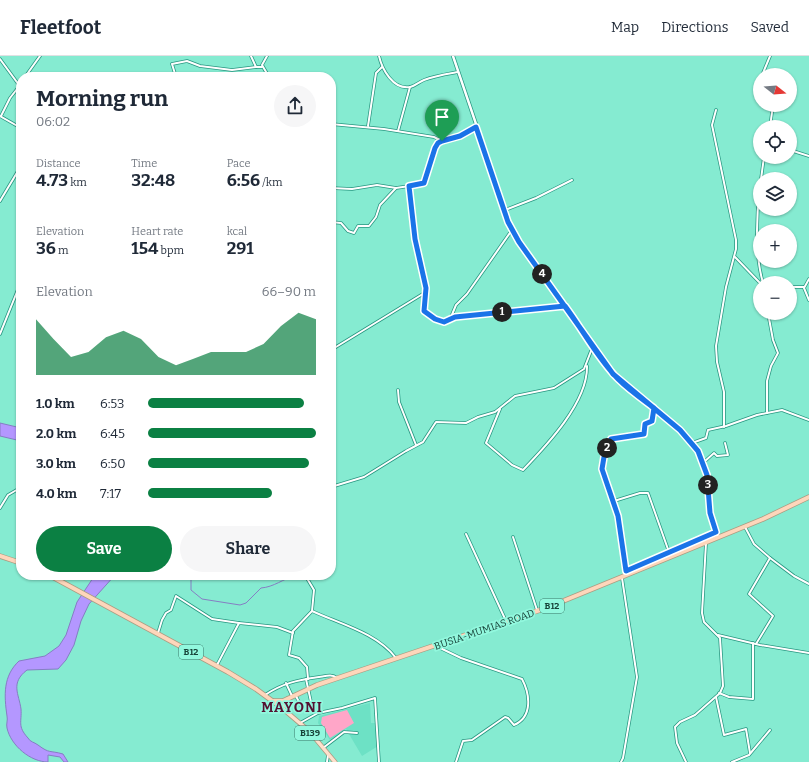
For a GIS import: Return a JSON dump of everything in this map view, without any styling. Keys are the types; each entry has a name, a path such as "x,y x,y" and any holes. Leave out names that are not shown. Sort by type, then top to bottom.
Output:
{"highway":[{"name":"BUSIA-MUMIAS ROAD","path":"273,701 283,701 308,689 338,678 538,611 622,577 626,573 689,546 706,542 718,537 809,497"},
{"path":"0,556 16,562"},
{"name":"B12","path":"59,580 217,666 265,695 281,707"},
{"path":"281,707 292,696"},
{"name":"BUSIA-MUMIAS ROAD","path":"281,707 283,701"}],"main road":[{"name":"B139","path":"281,707 300,723 335,762"}],"street":[{"path":"29,72 40,56"},
{"path":"251,56 256,66"},
{"path":"262,67 267,56"},
{"path":"378,56 382,67 395,83 402,86 410,87 425,80 458,72"},
{"path":"453,56 504,211 512,230 594,347 618,378 654,408 692,443 698,451 706,471 710,513 718,537"},
{"path":"765,68 770,56"},
{"path":"0,59 16,80"},
{"path":"174,72 172,64 187,61 200,66 229,70 256,66 262,67 266,72"},
{"path":"368,126 375,74 382,67"},
{"path":"398,131 410,87"},
{"path":"16,91 0,116 16,125"},
{"path":"716,110 712,125 736,236 734,257 727,283 716,342 716,357 724,392 724,427"},
{"path":"336,124 368,126 434,137 442,141"},
{"path":"336,188 352,189 377,185 396,188 424,183 438,143 460,136 476,127"},
{"path":"797,152 809,156"},
{"path":"0,201 16,174"},
{"path":"504,211 536,198 572,180"},
{"path":"409,186 415,239 426,292 424,312 440,322 446,322 452,318 565,306"},
{"path":"336,223 342,224 347,230 355,233 358,226 369,226 376,218 380,205 396,188"},
{"path":"758,216 757,237 760,276"},
{"path":"452,318 456,305 467,294 512,230"},
{"path":"734,257 754,276"},
{"path":"804,287 809,279"},
{"path":"797,287 804,287"},
{"path":"804,287 809,300"},
{"path":"336,347 426,292"},
{"path":"0,334 16,294"},
{"path":"767,413 767,381 771,366 778,354 773,340 769,320"},
{"path":"501,408 486,443 512,465 523,470 562,425 582,392 587,375 587,365 591,351 594,347"},
{"path":"336,485 364,477 426,440 432,426 436,422 464,424 478,417 494,413 515,396 558,386 579,373 587,365"},
{"path":"398,390 400,402 416,446"},
{"path":"654,408 652,421 645,424 643,434 611,439 602,469 619,520 626,573 669,552 689,546 716,532"},
{"path":"692,443 706,438 707,430 724,427 767,413 784,410 809,420"},
{"path":"704,462 714,453 717,456 728,455 725,443"},
{"path":"0,508 8,495 16,490"},
{"path":"613,501 644,492 648,493 669,552"},
{"path":"744,526 756,546 794,576 809,584"},
{"path":"466,534 506,622"},
{"path":"513,538 538,611"},
{"path":"686,762 676,743 675,727 680,722 694,716 716,697 723,686 724,676 721,642 717,634 704,622 702,613 707,556 706,542"},
{"path":"719,693 730,697 753,699 755,643 773,616 749,594 770,558"},
{"path":"621,762 636,677 622,577"},
{"path":"286,683 292,696 300,705 308,704 311,699 307,679 308,667 299,658 288,655 292,633 312,611 314,590 308,580"},
{"path":"158,634 162,620 166,613 171,610 175,596 212,619 277,627 292,633"},
{"path":"312,611 366,635 389,650 396,658"},
{"path":"217,666 239,622"},
{"path":"717,634 755,643 809,652"},
{"path":"436,645 461,658 521,678 528,698 528,712 523,719 514,725 508,718 504,717 472,740 463,741 456,762"},
{"path":"265,695 286,683 332,676 338,678"},
{"path":"716,697 724,736 746,729 750,753"},
{"path":"300,723 322,711 342,708 375,698 379,762"},
{"path":"732,762 750,753 770,730"},
{"path":"323,748 344,732 357,733"},
{"path":"327,762 328,754"}],"shaded area":[{"path":"0,423 16,427 16,440 0,436"},
{"path":"92,580 111,580 89,604 81,621 74,645 66,660 58,669 27,670 19,679 17,684 21,709 22,730 30,740 45,750 63,754 68,762 64,762 60,757 48,755 48,762 42,761 23,752 17,747 9,735 5,701 7,679 19,661 45,656 59,646 66,635 77,602"},
{"path":"370,703 371,723 375,723 378,746 362,756 346,729 330,740 318,723 319,716"},
{"path":"347,710 354,723 330,738 321,723 322,717"}],"waterway":[{"path":"191,580 191,590 202,599 240,605 246,603 261,588 284,580"}],"district":[{"name":"MAYONI","path":"292,707"}],"route":[{"path":"442,141 438,143 435,148 430,168 424,183 421,185 409,186 415,239 426,288 426,297 423,310 440,322 444,322 455,317 525,311 550,306 565,306 581,329 602,359 613,374 622,383 654,408 652,421 645,424 644,434 611,439 603,461 602,471 604,473 619,520 624,547 626,571 710,536 716,532 709,508 707,475 698,451 680,430 656,410 639,397 622,383 618,378 613,374 571,314 519,242 508,222 476,127 453,139 442,141"}]}
